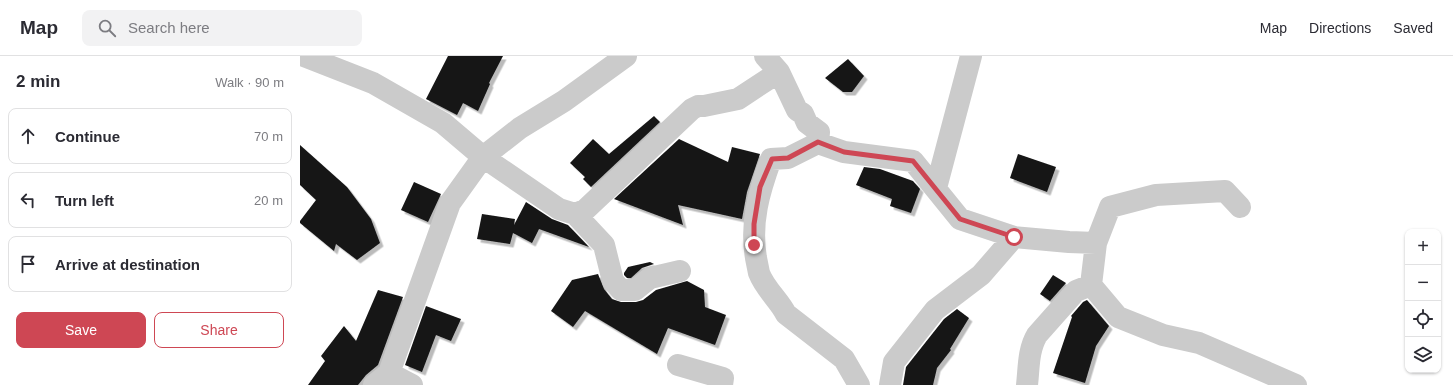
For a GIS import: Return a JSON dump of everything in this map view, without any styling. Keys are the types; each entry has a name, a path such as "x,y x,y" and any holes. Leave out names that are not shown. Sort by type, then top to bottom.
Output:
{"street":[{"path":"304,56 373,83 443,123 483,157 559,209 575,214 604,245 613,281 621,290 635,290 650,278 680,271"},
{"path":"412,385 382,379 450,203 483,157 520,128 564,101 626,56"},
{"path":"936,188 971,56"},
{"path":"575,214 585,210 692,109 698,106 738,99 772,64 797,110 803,114 807,123 819,132 818,142"},
{"path":"859,385 844,359 786,314 782,305 774,298 759,273 754,245 754,224 760,187 772,159 788,158 818,142 844,152 913,161 960,219 1014,237 1096,243"},
{"path":"1240,207 1225,191 1156,195 1110,207 1096,243 1091,285 1118,318 1163,335 1200,343 1296,385"},
{"path":"890,385 894,362 935,310 981,275 1014,237"},
{"path":"1028,385 1032,342 1076,291 1091,285"},
{"path":"678,365 723,378 722,385"}],"building":[{"path":"448,56 503,56 489,83 490,84 478,111 463,103 457,115 426,99"},
{"path":"848,59 864,76 852,92 843,92 825,78"},
{"path":"654,116 660,122 591,187 583,179 585,177 570,163 593,139 609,154"},
{"path":"679,139 728,162 732,147 760,154 747,192 742,219 678,205 683,225 614,199"},
{"path":"300,145 347,187 371,219 380,243 357,260 336,244 334,251 300,223 316,200 300,185"},
{"path":"1018,154 1056,167 1047,192 1010,178"},
{"path":"864,167 880,169 913,181 920,189 911,213 890,206 892,199 856,185"},
{"path":"414,182 441,194 428,222 401,210"},
{"path":"526,202 552,219 568,225 589,247 539,229 532,243 513,233 510,244 477,239 482,214 515,219 514,225"},
{"path":"650,262 654,264 642,268 631,278 627,278 624,275 628,267"},
{"path":"598,274 604,289 612,299 621,302 636,302 643,300 656,290 687,281 704,290 705,307 726,315 715,345 668,328 657,354 585,311 573,327 551,311 572,280"},
{"path":"1053,275 1066,283 1050,301 1040,294"},
{"path":"378,290 403,297 378,365 366,375 358,385 308,385 325,361 321,356 344,326 356,341"},
{"path":"1087,300 1109,326 1096,346 1085,383 1053,373 1072,317 1071,316 1083,302"},
{"path":"426,306 461,319 451,341 436,335 422,372 405,365"},
{"path":"957,309 969,318 950,349 951,350 937,368 933,385 903,385 906,367 944,319"}],"route":[{"path":"754,245 754,224 760,187 772,159 794,156 818,142 844,152 913,161 960,219 1014,237"}]}
